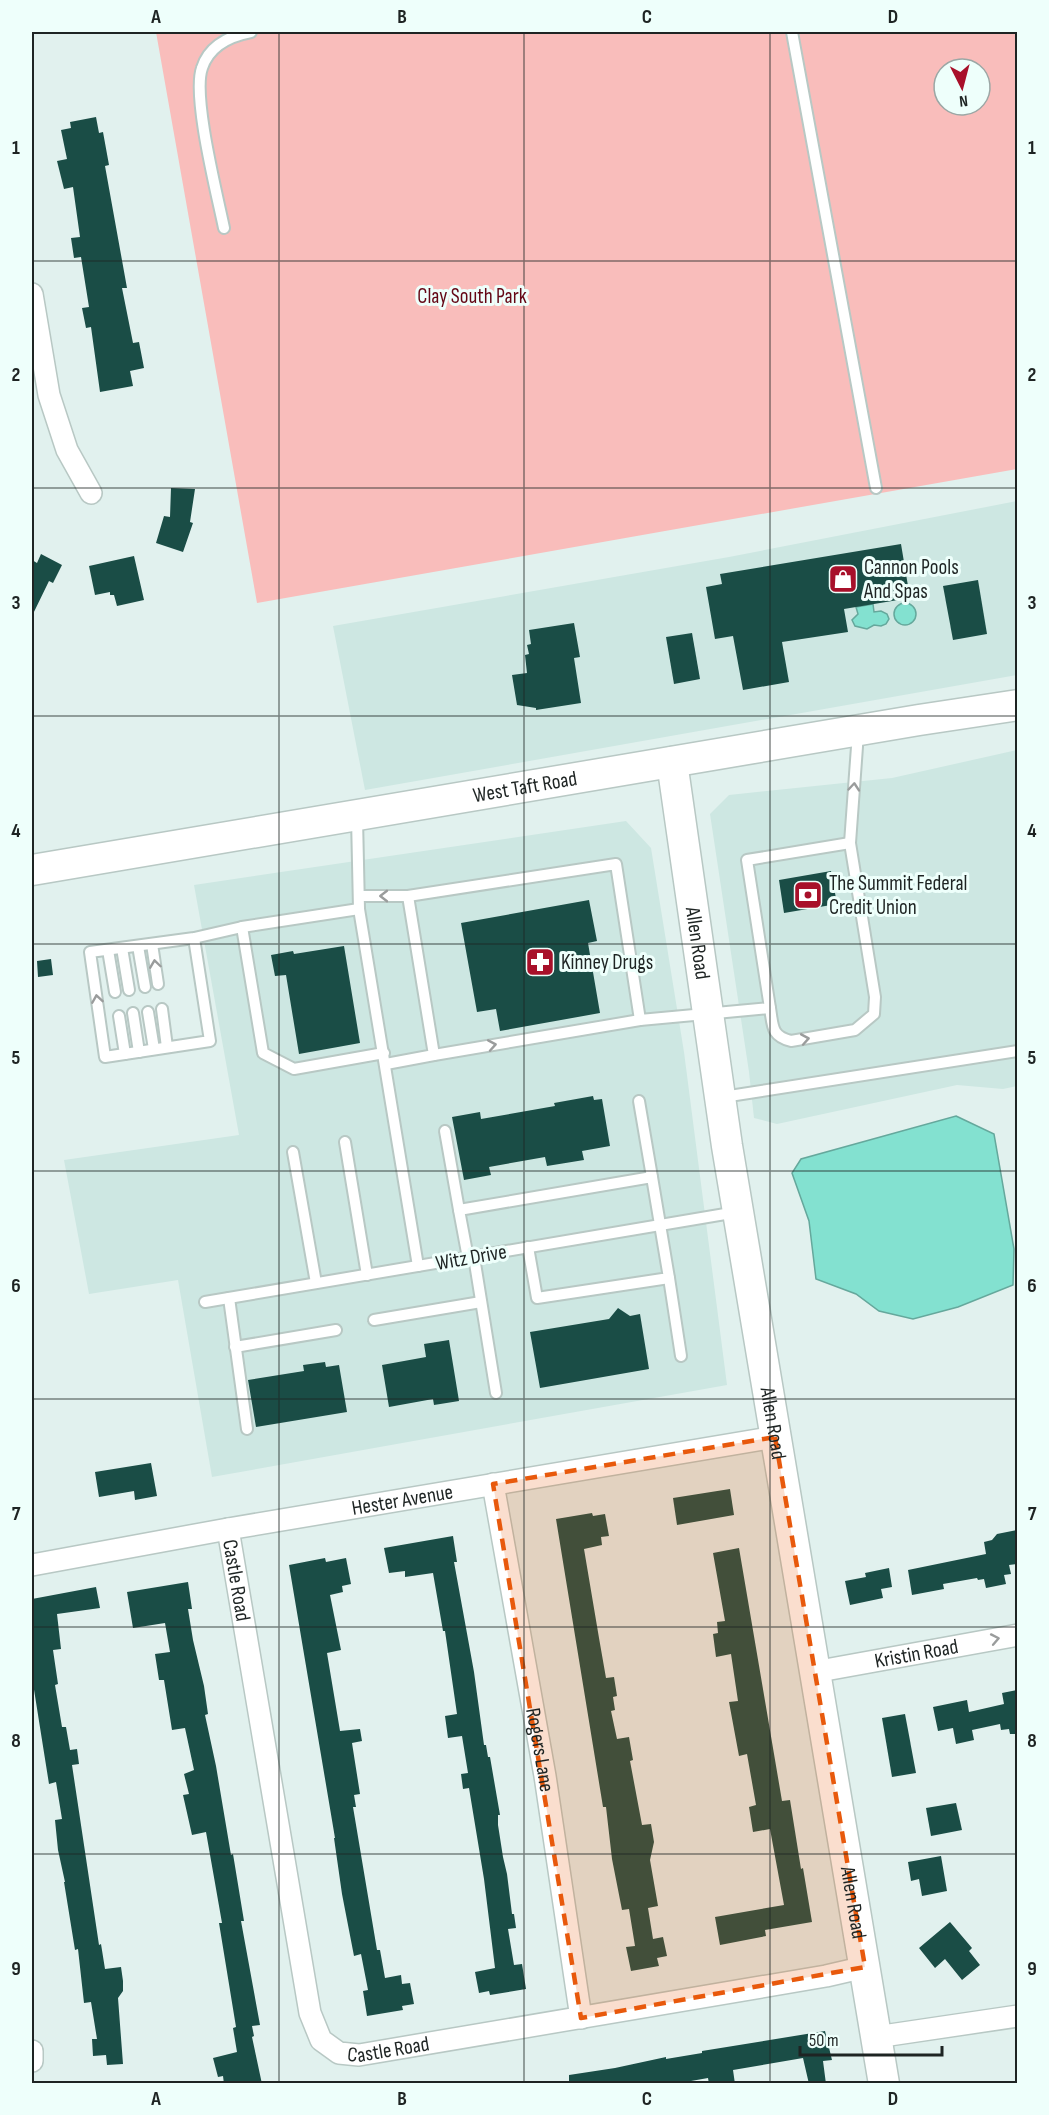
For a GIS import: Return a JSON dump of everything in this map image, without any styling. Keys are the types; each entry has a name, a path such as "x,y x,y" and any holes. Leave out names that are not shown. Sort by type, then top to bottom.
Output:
{"street":[{"path":"32,294 49,395 67,450 91,493"},
{"name":"West Taft Road","path":"32,870 1017,705"},
{"name":"Allen Road","path":"672,762 738,1212 884,2084"},
{"name":"Hester Avenue","path":"32,1565 228,1529 775,1437"},
{"name":"Rogers Lane","path":"493,1484 545,1776 580,2018"},
{"name":"Castle Road","path":"228,1529 310,2013 321,2040 339,2053 359,2055 826,1977 865,1967"},
{"name":"Kristin Road","path":"814,1672 1017,1635"},
{"path":"876,2037 1017,2016"},
{"path":"32,2051 32,2061"}],"lane":[{"path":"224,228 200,100 202,69 215,47 235,35 251,32"},
{"path":"792,32 876,488"},
{"path":"850,843 747,860 774,1030 781,1038 791,1041 855,1030 874,1014 875,998 850,843 859,730"},
{"path":"357,815 359,909 418,1266"},
{"path":"359,896 408,896 616,864 640,1020"},
{"path":"408,896 434,1055"},
{"path":"194,938 210,1041 105,1057 90,952 194,938 242,927 359,909"},
{"path":"242,927 263,1053 294,1069 385,1058 434,1055 640,1020 770,1008"},
{"path":"152,944 158,984"},
{"path":"138,946 144,987"},
{"path":"122,948 129,990"},
{"path":"108,950 115,992"},
{"path":"162,1009 167,1047"},
{"path":"148,1012 154,1049"},
{"path":"133,1013 139,1052"},
{"path":"119,1016 125,1054"},
{"path":"720,1098 1017,1051"},
{"path":"639,1101 681,1356"},
{"path":"445,1131 459,1210 482,1302 496,1393"},
{"path":"345,1142 367,1275"},
{"path":"293,1152 316,1283"},
{"path":"459,1210 652,1177"},
{"name":"Witz Drive","path":"205,1302 738,1212"},
{"path":"528,1247 537,1298 669,1278"},
{"path":"229,1298 247,1429"},
{"path":"374,1320 482,1302"},
{"path":"235,1347 336,1330"}],"highlighted area":[{"path":"775,1437 865,1967 581,2018 493,1484"}],"shaded area":[{"path":"1017,501 1017,675 365,790 333,626 729,557"},
{"path":"905,603 913,606 916,614 913,622 905,625 897,622 894,614 897,606"},
{"path":"873,604 874,612 881,611 887,614 889,619 886,624 874,625 867,629 855,626 852,620 858,614 856,607"},
{"path":"1017,750 1017,1086 1003,1089 957,1085 777,1124 754,1118 710,814 729,795 892,778"},
{"path":"626,821 651,848 684,1052 727,1385 212,1477 178,1280 89,1294 64,1160 239,1135 194,885"},
{"path":"956,1116 994,1134 1014,1249 1013,1285 958,1307 913,1319 879,1311 856,1294 816,1279 809,1221 792,1173 801,1159"}],"green space":[{"name":"Clay South Park","path":"156,32 1017,32 1017,469 257,603"}],"building":[{"path":"96,117 99,133 103,132 109,165 105,166 127,288 122,288 133,343 139,342 144,368 130,371 133,386 100,392 91,327 86,328 82,308 89,307 81,257 74,258 71,238 80,237 73,187 64,189 57,161 67,159 61,130 71,128 70,122"},
{"path":"171,488 195,489 190,522 193,523 183,552 156,543 164,516 170,517"},
{"path":"901,544 910,598 844,609 848,632 782,642 789,682 743,690 733,636 715,639 706,587 722,584 720,574"},
{"path":"41,554 62,565 53,583 49,581 32,616 32,560 37,563"},
{"path":"134,556 144,600 117,606 114,595 110,595 110,592 95,595 89,566"},
{"path":"978,580 987,634 953,640 943,586"},
{"path":"574,623 580,657 574,658 581,703 536,710 536,708 517,705 512,675 527,673 525,655 529,654 527,645 531,644 529,630"},
{"path":"692,633 700,679 674,684 666,637"},
{"path":"831,871 837,904 784,913 779,880"},
{"path":"589,900 597,941 588,943 600,1013 500,1031 496,1009 477,1012 461,923"},
{"path":"344,946 360,1043 299,1054 286,975 275,976 271,955 293,951 294,954"},
{"path":"51,959 53,975 38,977 37,961"},
{"path":"593,1096 594,1100 602,1099 610,1146 582,1151 584,1160 547,1166 545,1157 489,1167 491,1175 464,1180 452,1117 480,1112 481,1119 555,1106 554,1103"},
{"path":"618,1308 630,1316 640,1314 649,1369 540,1388 530,1332 609,1319"},
{"path":"449,1340 459,1401 434,1405 433,1399 389,1407 382,1365 426,1357 424,1344"},
{"path":"325,1362 326,1367 339,1365 347,1412 256,1427 248,1380 304,1371 303,1365"},
{"path":"151,1463 157,1496 135,1500 134,1491 99,1497 95,1472"},
{"path":"730,1489 734,1515 677,1525 673,1498"},
{"path":"592,1513 593,1516 605,1514 609,1536 601,1537 602,1545 584,1549 606,1678 614,1677 617,1696 613,1697 615,1710 611,1711 617,1739 629,1737 633,1760 630,1761 642,1825 651,1824 654,1842 650,1860 658,1906 648,1908 653,1939 663,1937 667,1956 657,1958 659,1966 631,1971 626,1947 635,1946 629,1909 622,1910 612,1859 606,1807 603,1807 556,1519"},
{"path":"1017,1530 1017,1564 1009,1565 1011,1574 1004,1575 1006,1584 986,1588 984,1579 978,1580 977,1578 943,1584 944,1589 912,1595 908,1570 986,1554 984,1542 992,1540 997,1534"},
{"path":"453,1536 457,1562 454,1562 474,1672 484,1745 490,1757 500,1815 498,1815 498,1825 516,1928 508,1929 514,1965 522,1964 526,1989 490,1995 489,1991 479,1993 475,1972 495,1968 484,1879 469,1788 463,1789 461,1774 468,1773 462,1736 448,1738 445,1716 457,1714 445,1631 443,1631 433,1573 405,1577 405,1571 389,1573 384,1548"},
{"path":"739,1548 782,1801 790,1800 812,1922 765,1930 766,1936 720,1945 715,1917 784,1905 770,1829 753,1832 749,1807 756,1805 747,1754 739,1756 729,1702 738,1701 731,1654 716,1657 713,1634 718,1633 717,1622 725,1621 713,1553"},
{"path":"325,1558 326,1562 346,1558 351,1584 342,1586 343,1592 330,1595 341,1650 327,1653 340,1731 360,1729 362,1741 352,1743 360,1794 354,1795 356,1807 353,1807 377,1950 380,1950 385,1978 401,1975 402,1984 410,1983 414,2004 402,2006 403,2010 367,2016 363,1991 368,1990 361,1954 354,1956 342,1894 335,1838 289,1565"},
{"path":"889,1568 892,1587 881,1589 883,1598 850,1605 845,1581 866,1577 865,1573"},
{"path":"188,1582 192,1609 188,1609 204,1686 208,1714 205,1715 231,1855 233,1854 244,1921 241,1921 260,2025 252,2026 254,2036 252,2037 262,2084 224,2084 223,2076 218,2077 213,2058 237,2052 233,2028 236,2027 219,1923 222,1923 206,1832 192,1835 183,1795 189,1794 184,1774 194,1770 185,1728 172,1730 164,1680 159,1680 155,1654 170,1652 165,1623 133,1628 127,1592"},
{"path":"96,1587 100,1608 57,1614 61,1649 53,1650 58,1684 55,1685 62,1727 66,1727 70,1750 77,1749 79,1764 72,1765 99,1945 101,1944 105,1969 121,1967 123,1981 123,1991 118,1998 123,2064 107,2065 106,2055 93,2056 92,2039 97,2039 91,2002 84,2003 78,1949 75,1950 58,1850 55,1820 62,1819 56,1782 49,1784 32,1677 32,1653 34,1652 32,1599"},
{"path":"1017,1690 1017,1734 1010,1734 1009,1729 1001,1730 1000,1724 972,1730 974,1740 956,1744 953,1728 938,1731 933,1707 967,1700 969,1712 1004,1704 1002,1693"},
{"path":"905,1714 916,1773 892,1777 882,1718"},
{"path":"956,1803 962,1830 931,1836 926,1808"},
{"path":"941,1856 947,1891 922,1896 919,1879 911,1881 908,1862"},
{"path":"950,1922 972,1948 969,1951 980,1965 962,1980 945,1959 935,1968 919,1948"},
{"path":"825,2031 832,2060 823,2061 826,2084 809,2084 803,2058 733,2070 735,2084 709,2084 708,2078 674,2084 569,2084 569,2075"}],"place":[{"name":"Cannon Pools And Spas","path":"843,579"},
{"name":"The Summit Federal Credit Union","path":"808,895"},
{"name":"Kinney Drugs","path":"540,962"}]}
